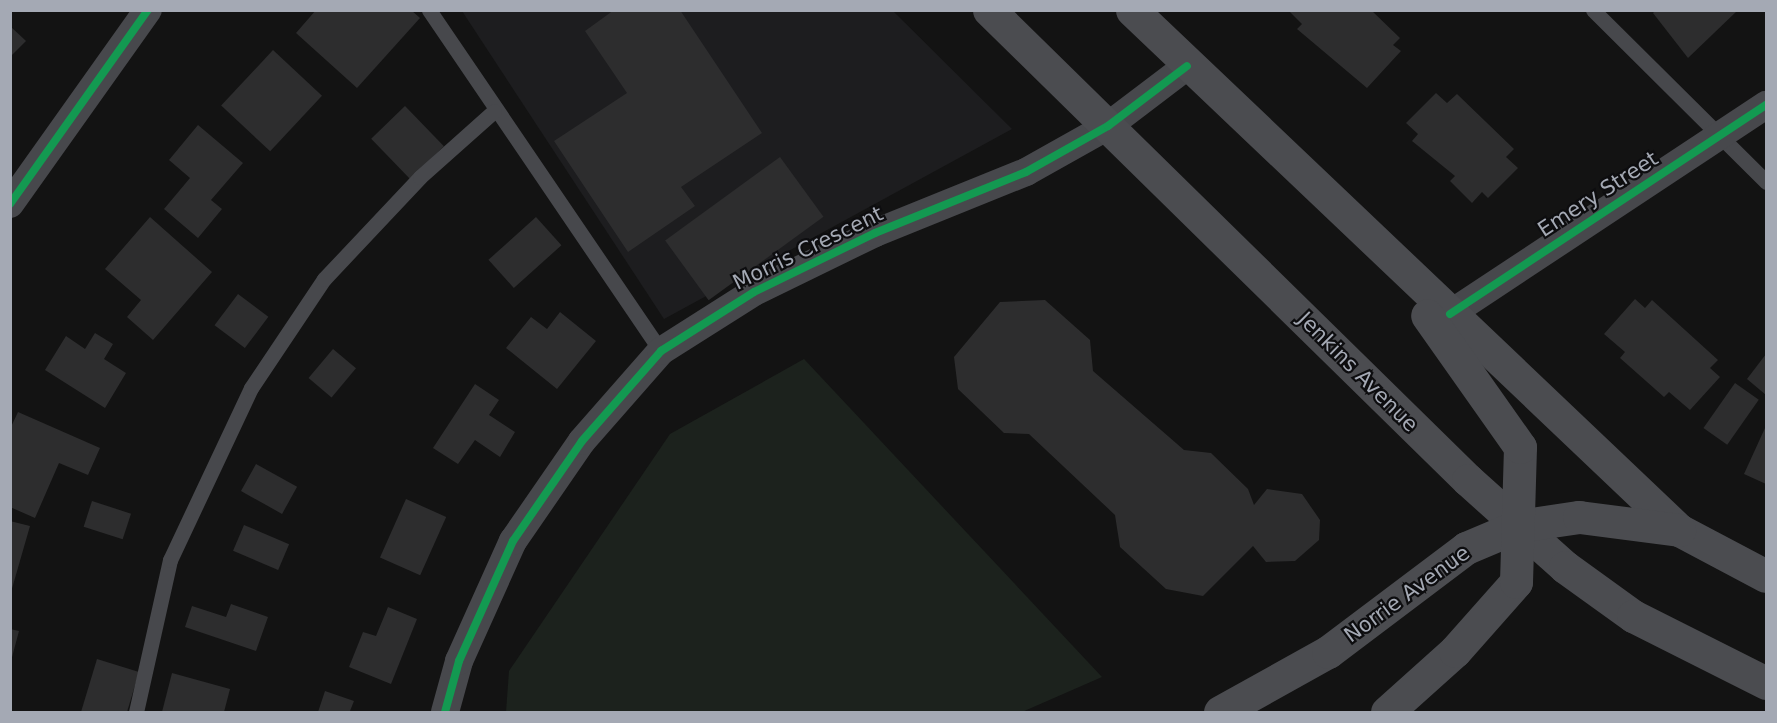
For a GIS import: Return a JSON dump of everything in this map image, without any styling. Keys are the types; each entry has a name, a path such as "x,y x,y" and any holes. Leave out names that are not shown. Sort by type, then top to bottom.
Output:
{"main road":[{"name":"Jenkins Avenue","path":"989,10 1518,526 1632,616 1767,682"},
{"path":"1132,10 1187,66 1678,530 1767,576"},
{"path":"1364,232 1471,372 1520,447 1516,582 1455,651 1387,712"},
{"name":"Norrie Avenue","path":"1220,712 1328,652 1466,548 1518,526 1579,517 1678,530"}],"street":[{"path":"10,204 148,10"},
{"name":"Morris Crescent","path":"445,712 459,661 513,541 582,441 661,351 754,292 875,233 1026,172 1108,126 1187,66"},
{"name":"Emery Street","path":"1450,314 1767,105"}],"lane":[{"path":"429,10 494,111 661,351"},
{"path":"1593,10 1767,182"},
{"path":"136,712 170,560 251,388 324,279 420,177 494,111"}],"shaded area":[{"path":"462,11 893,11 1012,129 664,319"},
{"path":"804,359 1102,677 1022,712 506,712 509,671 670,434"}],"building":[{"path":"316,10 411,10 420,18 357,88 296,33"},
{"path":"614,10 680,10 762,133 681,187 695,206 628,252 554,141 627,93 585,31"},
{"path":"1288,10 1371,10 1400,38 1393,45 1401,51 1367,88 1297,29 1302,24"},
{"path":"1656,10 1738,10 1688,58 1653,13"},
{"path":"10,26 26,41 10,57"},
{"path":"273,50 322,96 270,151 221,106"},
{"path":"1436,93 1447,103 1457,94 1514,149 1506,157 1518,168 1488,198 1482,192 1472,203 1450,181 1455,176 1412,141 1418,134 1406,123"},
{"path":"405,106 444,146 410,179 371,139"},
{"path":"198,125 243,163 211,200 222,209 198,238 164,209 190,178 169,160"},
{"path":"780,157 823,217 709,300 665,240"},
{"path":"150,217 212,272 153,340 127,317 141,300 105,269"},
{"path":"536,217 561,245 514,288 488,260"},
{"path":"238,294 268,317 245,348 215,325"},
{"path":"1635,299 1645,308 1652,300 1718,360 1710,368 1720,377 1690,410 1669,392 1664,397 1620,358 1625,352 1604,334"},
{"path":"1045,300 1090,340 1093,371 1184,450 1211,453 1248,489 1254,505 1267,489 1302,494 1320,520 1319,540 1295,561 1266,562 1253,546 1203,596 1166,589 1120,547 1115,515 1029,434 1004,433 958,389 954,357 1000,302"},
{"path":"560,312 596,341 557,389 506,348 531,317 547,329"},
{"path":"95,333 113,344 104,359 126,373 105,408 45,370 66,336 85,349"},
{"path":"333,349 356,368 332,397 309,378"},
{"path":"1766,354 1766,395 1747,379"},
{"path":"1735,383 1759,400 1727,445 1703,428"},
{"path":"475,384 499,400 489,415 515,432 500,457 475,440 458,464 433,448"},
{"path":"18,412 100,448 88,475 59,463 35,518 10,507 10,429"},
{"path":"1766,429 1766,484 1744,474"},
{"path":"256,464 297,487 282,514 241,491"},
{"path":"406,499 446,517 420,575 380,557"},
{"path":"92,501 131,514 123,539 84,527"},
{"path":"10,521 30,526 11,592 10,592"},
{"path":"244,525 289,544 278,570 233,551"},
{"path":"231,604 268,617 256,651 185,627 192,606 226,617"},
{"path":"388,607 417,619 391,684 349,667 363,632 376,636"},
{"path":"10,629 19,631 11,661 10,660"},
{"path":"97,659 139,672 127,712 81,712"},
{"path":"172,673 230,689 224,712 162,712"},
{"path":"325,691 354,701 350,711 355,712 318,712"}],"cycle path":[{"path":"10,204 148,10"},
{"path":"445,712 459,661 513,541 582,441 661,351 754,292 875,233 1026,172 1108,126 1187,66"},
{"path":"1450,314 1766,105"}]}
